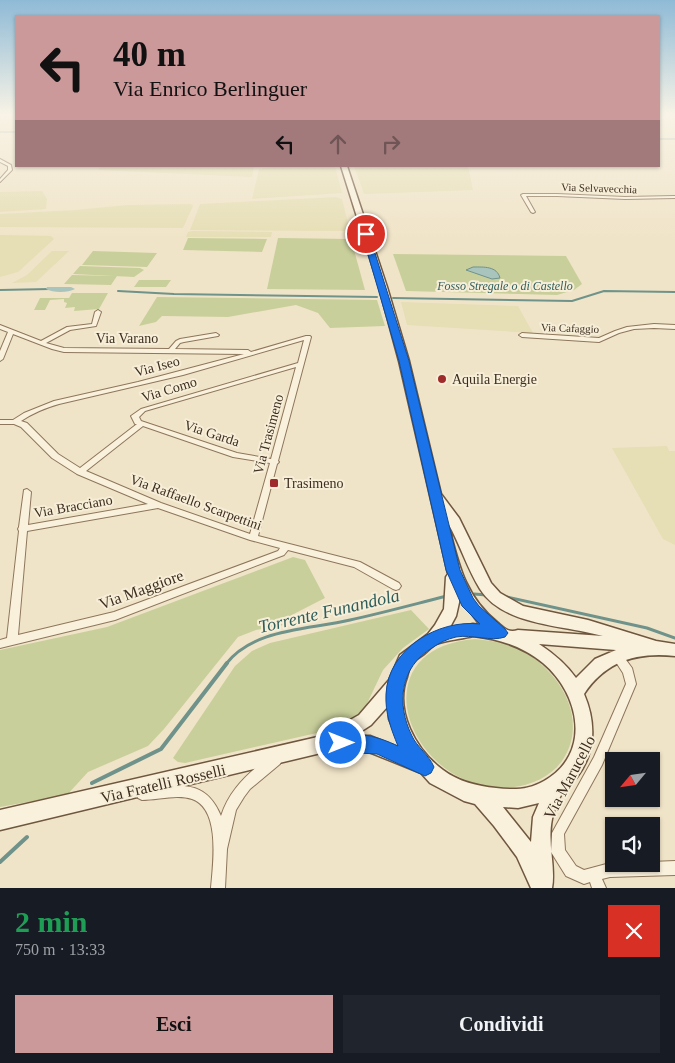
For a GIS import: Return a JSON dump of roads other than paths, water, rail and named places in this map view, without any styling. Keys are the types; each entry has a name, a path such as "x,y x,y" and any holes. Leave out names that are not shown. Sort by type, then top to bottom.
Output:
{"main road":[{"path":"344,167 383,287 404,361 453,570 467,602 474,610 504,634 529,644 551,660 565,676 576,692 584,721 584,740 573,767 559,782 541,823 542,888"},
{"path":"435,495 452,516 483,581 498,599 524,612 589,627 657,648"},
{"path":"453,570 454,599 446,624 407,660 395,685 394,710 398,727 412,752 425,767 451,785 481,797 495,799 524,798 537,794 559,782"},
{"path":"433,638 465,630 482,630 504,634 675,650"},
{"path":"576,692 590,672 603,662 617,656 657,648"},
{"name":"Via Fratelli Rosselli","path":"325,744 365,720 395,685"},
{"name":"Via Fratelli Rosselli","path":"0,820 325,744 370,744 380,746 425,767"},
{"path":"481,797 501,819 524,850 542,888"}],"street":[{"path":"0,160 10,166"},
{"path":"0,166 10,166"},
{"path":"0,181 10,170 10,166"},
{"name":"Via Selvavecchia","path":"533,212 523,195 625,198 675,197"},
{"path":"41,343 69,328 94,324 98,312"},
{"name":"Via Varano","path":"0,327 41,343 68,350 258,352"},
{"name":"Via Cafaggio","path":"522,335 599,340 607,338 617,331 632,327 675,327"},
{"path":"0,359 11,332"},
{"path":"171,351 182,340 216,335"},
{"name":"Via Iseo","path":"15,422 26,414 45,406 141,384 308,337"},
{"name":"Via Trasimeno","path":"253,538 308,337"},
{"name":"Via Como","path":"80,472 143,423 135,418 137,413 143,410 301,364"},
{"path":"0,422 15,422"},
{"name":"Via Raffaello Scarpettini","path":"15,422 26,427 55,456 80,472 158,505 253,538 357,564 396,586"},
{"name":"Via Garda","path":"143,423 236,455 275,462"},
{"path":"12,641 26,492"},
{"name":"Via Bracciano","path":"22,529 158,505"},
{"name":"Via Maggiore","path":"0,644 115,616 281,553 286,547"},
{"name":"Via Marucello","path":"617,656 628,671 631,684 598,760 558,833 558,852 564,863 578,876 597,882 610,870 675,868"},
{"path":"220,850 226,832 227,817 241,790 257,774 285,753"},
{"path":"117,794 191,792 207,802 217,817 220,850 218,888"}],"water":[{"path":"473,267 493,269 500,278 492,279 466,270"}],"waterway":[{"name":"Fosso Stregale o di Castello","path":"0,290 50,289"},
{"name":"Fosso Stregale o di Castello","path":"50,289 71,289"},
{"name":"Fosso Stregale o di Castello","path":"118,291 174,294 377,297"},
{"name":"Fosso Stregale o di Castello","path":"393,298 572,301 604,291 675,292"},
{"name":"Torrente Funandola","path":"474,594 487,595"},
{"name":"Torrente Funandola","path":"227,663 251,643 283,632 362,617 447,596"},
{"name":"Torrente Funandola","path":"507,597 647,628 675,638"},
{"name":"Torrente Funandola","path":"92,783 161,749 227,663"},
{"name":"Torrente Funandola","path":"0,862 27,837"}],"place":[{"name":"Aquila Energie","path":"442,379"},
{"name":"Trasimeno","path":"274,483"}]}
